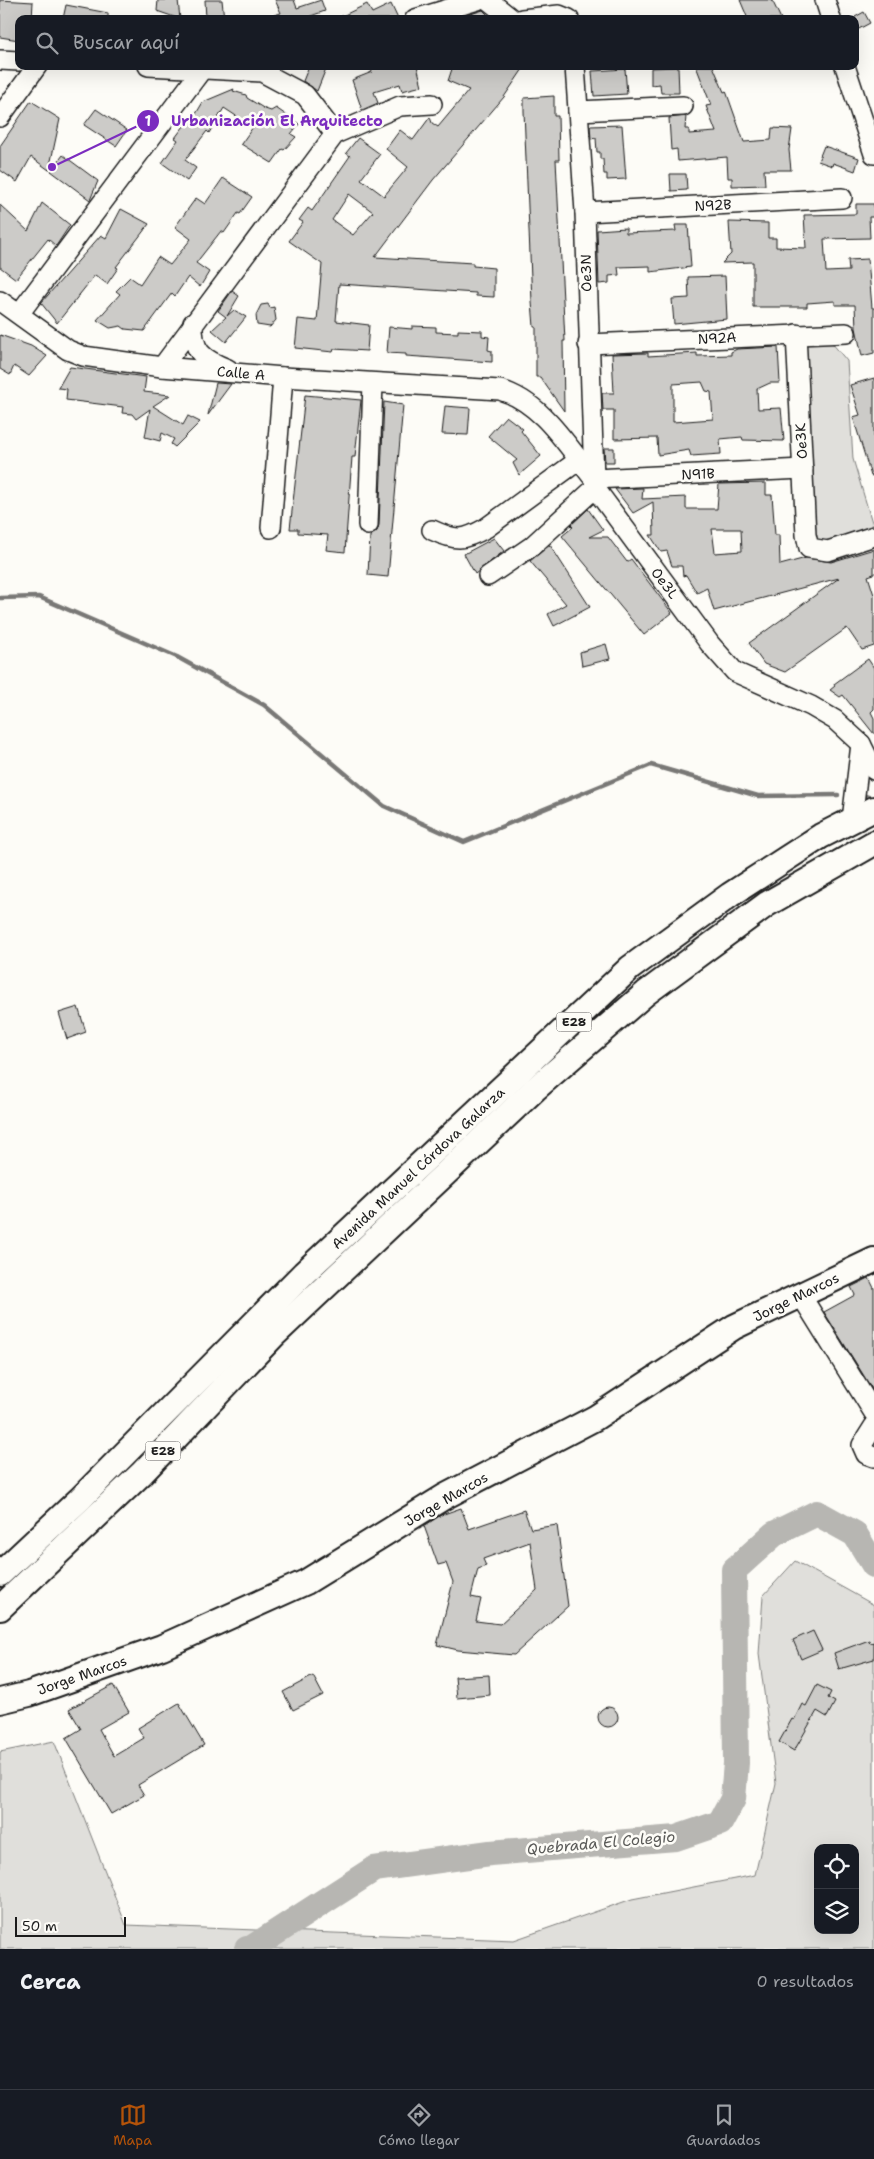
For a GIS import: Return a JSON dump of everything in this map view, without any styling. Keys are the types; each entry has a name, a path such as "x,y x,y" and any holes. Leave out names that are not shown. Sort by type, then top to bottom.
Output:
{"main road":[{"name":"Avenida Manuel Córdova Galarza","path":"0,1574 80,1499 304,1273 630,968 730,895 821,836 874,809"},
{"name":"Avenida Manuel Córdova Galarza","path":"0,1608 141,1474 274,1335 535,1089 646,993 767,904 874,844"},
{"name":"Jorge Marcos","path":"0,1701 29,1694 162,1647 306,1582 444,1497 595,1418 734,1327 874,1260"},
{"path":"304,1273 322,1291"}],"street":[{"path":"428,15 478,0"},
{"path":"488,0 507,15"},
{"path":"825,0 830,15"},
{"path":"0,60 15,61"},
{"path":"0,117 34,70"},
{"path":"154,70 172,80 177,95 175,107"},
{"path":"19,314 202,70"},
{"path":"232,70 262,72 305,95 335,134"},
{"name":"Oe3N","path":"575,70 585,212 594,484"},
{"path":"846,70 874,154"},
{"path":"162,367 335,134 400,106 432,104"},
{"path":"578,111 683,106"},
{"name":"N92B","path":"585,212 842,198"},
{"name":"Calle A","path":"0,301 68,350 83,356 162,367 283,377 373,384 500,390"},
{"path":"193,323 192,340 197,349 214,363 236,372"},
{"name":"N92A","path":"588,344 846,333"},
{"name":"Oe3K","path":"796,334 806,535 809,548 828,551 874,536"},
{"path":"271,528 283,377"},
{"path":"368,525 373,384"},
{"name":"Oe3L","path":"500,390 516,395 540,413 578,460 710,644 735,672 811,706 835,720 861,744 874,770"},
{"path":"432,530 452,539 472,536 486,528 578,460"},
{"name":"N91B","path":"594,484 803,469"},
{"path":"488,576 532,546 594,484"},
{"path":"852,820 861,744"},
{"path":"800,1294 874,1413"},
{"path":"874,1426 862,1445 866,1454 874,1457"}],"shaded area":[{"path":"832,343 847,361 853,459 874,529 822,544 811,534 804,344"},
{"path":"795,1561 874,1605 874,1949 0,1949 0,1752 54,1741 126,1925 514,1940 632,1899 755,1875 776,1783 759,1654 763,1596"}],"building":[{"path":"0,0 33,2 32,15 15,15 15,39 0,37"},
{"path":"158,0 178,0 180,15 168,15 157,11"},
{"path":"205,0 222,0 224,15 206,15"},
{"path":"275,0 294,0 297,8 321,0 325,11 314,15 274,15 281,13"},
{"path":"740,0 772,0 779,15 746,15"},
{"path":"367,4 372,13 391,4 396,15 344,15"},
{"path":"66,5 108,13 108,15 64,15"},
{"path":"483,10 487,15 467,15"},
{"path":"864,12 870,23 859,29 859,15"},
{"path":"307,70 325,70 317,91 303,81"},
{"path":"371,70 418,70 422,86 402,91 400,84 374,92 378,103 362,110 352,80 372,72"},
{"path":"452,70 522,70 504,97 433,180 375,257 473,263 473,266 494,268 494,297 476,296 476,293 339,284 336,321 369,325 367,351 334,349 333,352 295,348 298,319 317,321 322,264 289,241 303,222 299,220 308,208 312,211 350,156 346,153 358,138 380,154 361,179 384,196 408,167 386,149 400,130 413,140 430,117 432,123 438,127 469,90 448,81","holes":["349,194 373,212 353,235 332,220"]},
{"path":"625,70 627,94 594,96 592,71"},
{"path":"651,70 678,70 679,93 661,93 660,84 651,85"},
{"path":"698,70 715,70 724,92 726,91 744,142 771,140 772,128 792,129 789,150 791,170 764,170 765,185 732,186 732,178 728,178 727,157 678,161 677,149 671,150 669,118 686,116 685,129 689,129 689,134 716,132 706,106 711,105"},
{"path":"234,89 233,91 246,95 247,98 265,109 271,111 276,108 299,124 291,134 296,137 284,150 282,149 272,163 241,144 253,127 224,108 209,133 207,131 185,160 196,168 187,181 162,163 178,140 175,138 187,122 190,124 203,102"},
{"path":"554,96 554,116 558,116 559,160 556,160 565,341 563,341 564,411 540,377 536,377 536,327 534,327 532,302 524,111 524,98"},
{"path":"31,101 60,119 49,170 31,157 17,182 0,170 0,146"},
{"path":"96,109 127,130 116,146 84,125"},
{"path":"622,125 626,179 607,180 607,174 604,174 603,159 600,159 600,152 597,152 596,138 591,139 590,126"},
{"path":"824,146 859,158 855,171 833,163 832,166 818,161"},
{"path":"63,155 98,181 90,200 51,171"},
{"path":"670,174 686,174 687,190 671,191"},
{"path":"223,178 252,197 224,233 221,231 196,263 209,272 200,287 188,277 175,296 172,293 144,331 125,329 121,326 110,328 97,320 120,294 116,291 130,277 140,284 158,257 170,265 191,239 175,227 196,198 205,204"},
{"path":"42,203 70,225 56,246 48,239 16,279 0,267 0,205 28,231"},
{"path":"856,204 874,204 874,217 869,217 870,238 824,239 826,272 849,271 848,260 868,259 872,308 874,308 874,353 862,356 856,328 855,305 835,305 835,301 807,303 807,307 753,307 753,262 722,263 731,254 729,222 768,223 768,238 776,238 776,247 806,248 804,215 856,214"},
{"path":"121,209 149,224 116,267 118,268 107,284 95,275 57,323 41,303 101,235 106,238"},
{"path":"675,225 688,225 691,267 650,272 650,266 618,267 619,275 609,276 609,283 599,284 597,230 626,228 626,233 676,231"},
{"path":"725,276 727,319 674,324 672,299 689,298 688,277"},
{"path":"232,291 239,296 227,316 234,310 246,317 226,342 212,330 226,317 218,311"},
{"path":"268,304 270,308 274,307 276,320 270,327 257,325 256,315 261,305"},
{"path":"412,326 436,327 436,332 458,333 458,330 482,331 482,336 489,337 488,350 492,351 492,362 387,353 389,327 412,329"},
{"path":"0,335 31,346 47,356 29,376 14,366 10,375 0,369"},
{"path":"778,347 780,383 770,383 757,389 758,409 781,408 784,441 743,440 742,437 720,439 721,454 691,456 689,450 658,455 657,438 614,439 614,410 603,410 602,393 614,393 612,354 648,353 648,356 697,353 697,356 731,355 731,352 737,349","holes":["702,382 706,391 711,392 713,419 673,422 673,384"]},
{"path":"70,367 146,377 144,392 170,395 153,406 183,425 188,416 200,422 175,447 171,444 174,439 162,433 160,441 145,437 150,409 136,419 132,414 122,413 123,407 66,400 67,389 58,388"},
{"path":"874,378 874,475 871,476 853,417 860,415 850,385"},
{"path":"216,383 231,384 208,415"},
{"path":"305,395 361,400 355,457 352,457 345,552 326,550 328,535 298,533 298,529 290,529"},
{"path":"384,402 403,405 388,577 368,575 370,536 377,531 379,525"},
{"path":"445,406 470,408 468,435 442,434"},
{"path":"506,416 523,429 521,431 541,456 519,475 513,463 517,460 488,436"},
{"path":"604,448 614,448 614,462 605,462"},
{"path":"766,483 766,495 772,495 775,535 779,535 780,565 806,558 831,562 874,549 874,574 868,576 874,595 874,646 862,650 847,628 785,672 764,664 749,643 839,578 714,611 707,588 697,593 686,575 683,576 682,566 672,566 667,551 661,552 650,535 654,535 653,502 633,513 615,489 643,488 642,499 686,497 686,509 717,509 719,484","holes":["712,529 741,529 742,551 715,553"]},
{"path":"588,509 603,530 589,537 608,537 627,562 631,559 672,613 644,635 562,536 573,527 571,525"},
{"path":"494,538 504,551 475,574 464,554"},
{"path":"550,545 590,607 554,626 548,614 566,604 530,561"},
{"path":"606,644 610,659 582,666 580,652"},
{"path":"868,659 874,668 874,709 871,712 874,718 874,734 843,695 840,697 830,690 835,686 834,684"},
{"path":"78,1007 86,1032 67,1039 59,1013"},
{"path":"869,1278 874,1288 874,1392 824,1312 855,1295 851,1287"},
{"path":"461,1508 469,1529 524,1510 531,1529 557,1525 568,1606 514,1655 458,1650 437,1645 453,1582 446,1563 438,1565 424,1526 441,1515","holes":["530,1542 537,1590 500,1624 476,1621 481,1599 471,1597 478,1569 486,1566 483,1559"]},
{"path":"813,1631 822,1650 801,1659 793,1640"},
{"path":"869,1640 870,1643 874,1642 874,1659 839,1669 834,1653"},
{"path":"489,1675 490,1695 457,1698 455,1677"},
{"path":"313,1676 323,1695 293,1710 283,1692"},
{"path":"113,1685 129,1712 99,1729 114,1756 144,1738 138,1728 179,1703 204,1745 138,1785 144,1795 111,1814 66,1738 81,1729 69,1709"},
{"path":"817,1685 831,1692 828,1698 835,1702 827,1717 817,1711 794,1751 779,1742 802,1704 806,1706"},
{"path":"604,1707 612,1707 618,1713 618,1721 612,1727 604,1727 598,1721 598,1713"}],"waterway":[{"path":"0,598 39,597 177,657 264,705 384,806 464,842 651,765 758,796 838,795"},
{"path":"863,795 874,799"},
{"name":"Quebrada El Colegio","path":"247,1949 252,1948 374,1869 490,1853 676,1838 720,1823 733,1799 736,1763 734,1570 774,1534 817,1513 855,1534 874,1565"}],"place":[{"name":"Urbanización El Arquitecto","path":"52,167"}]}
